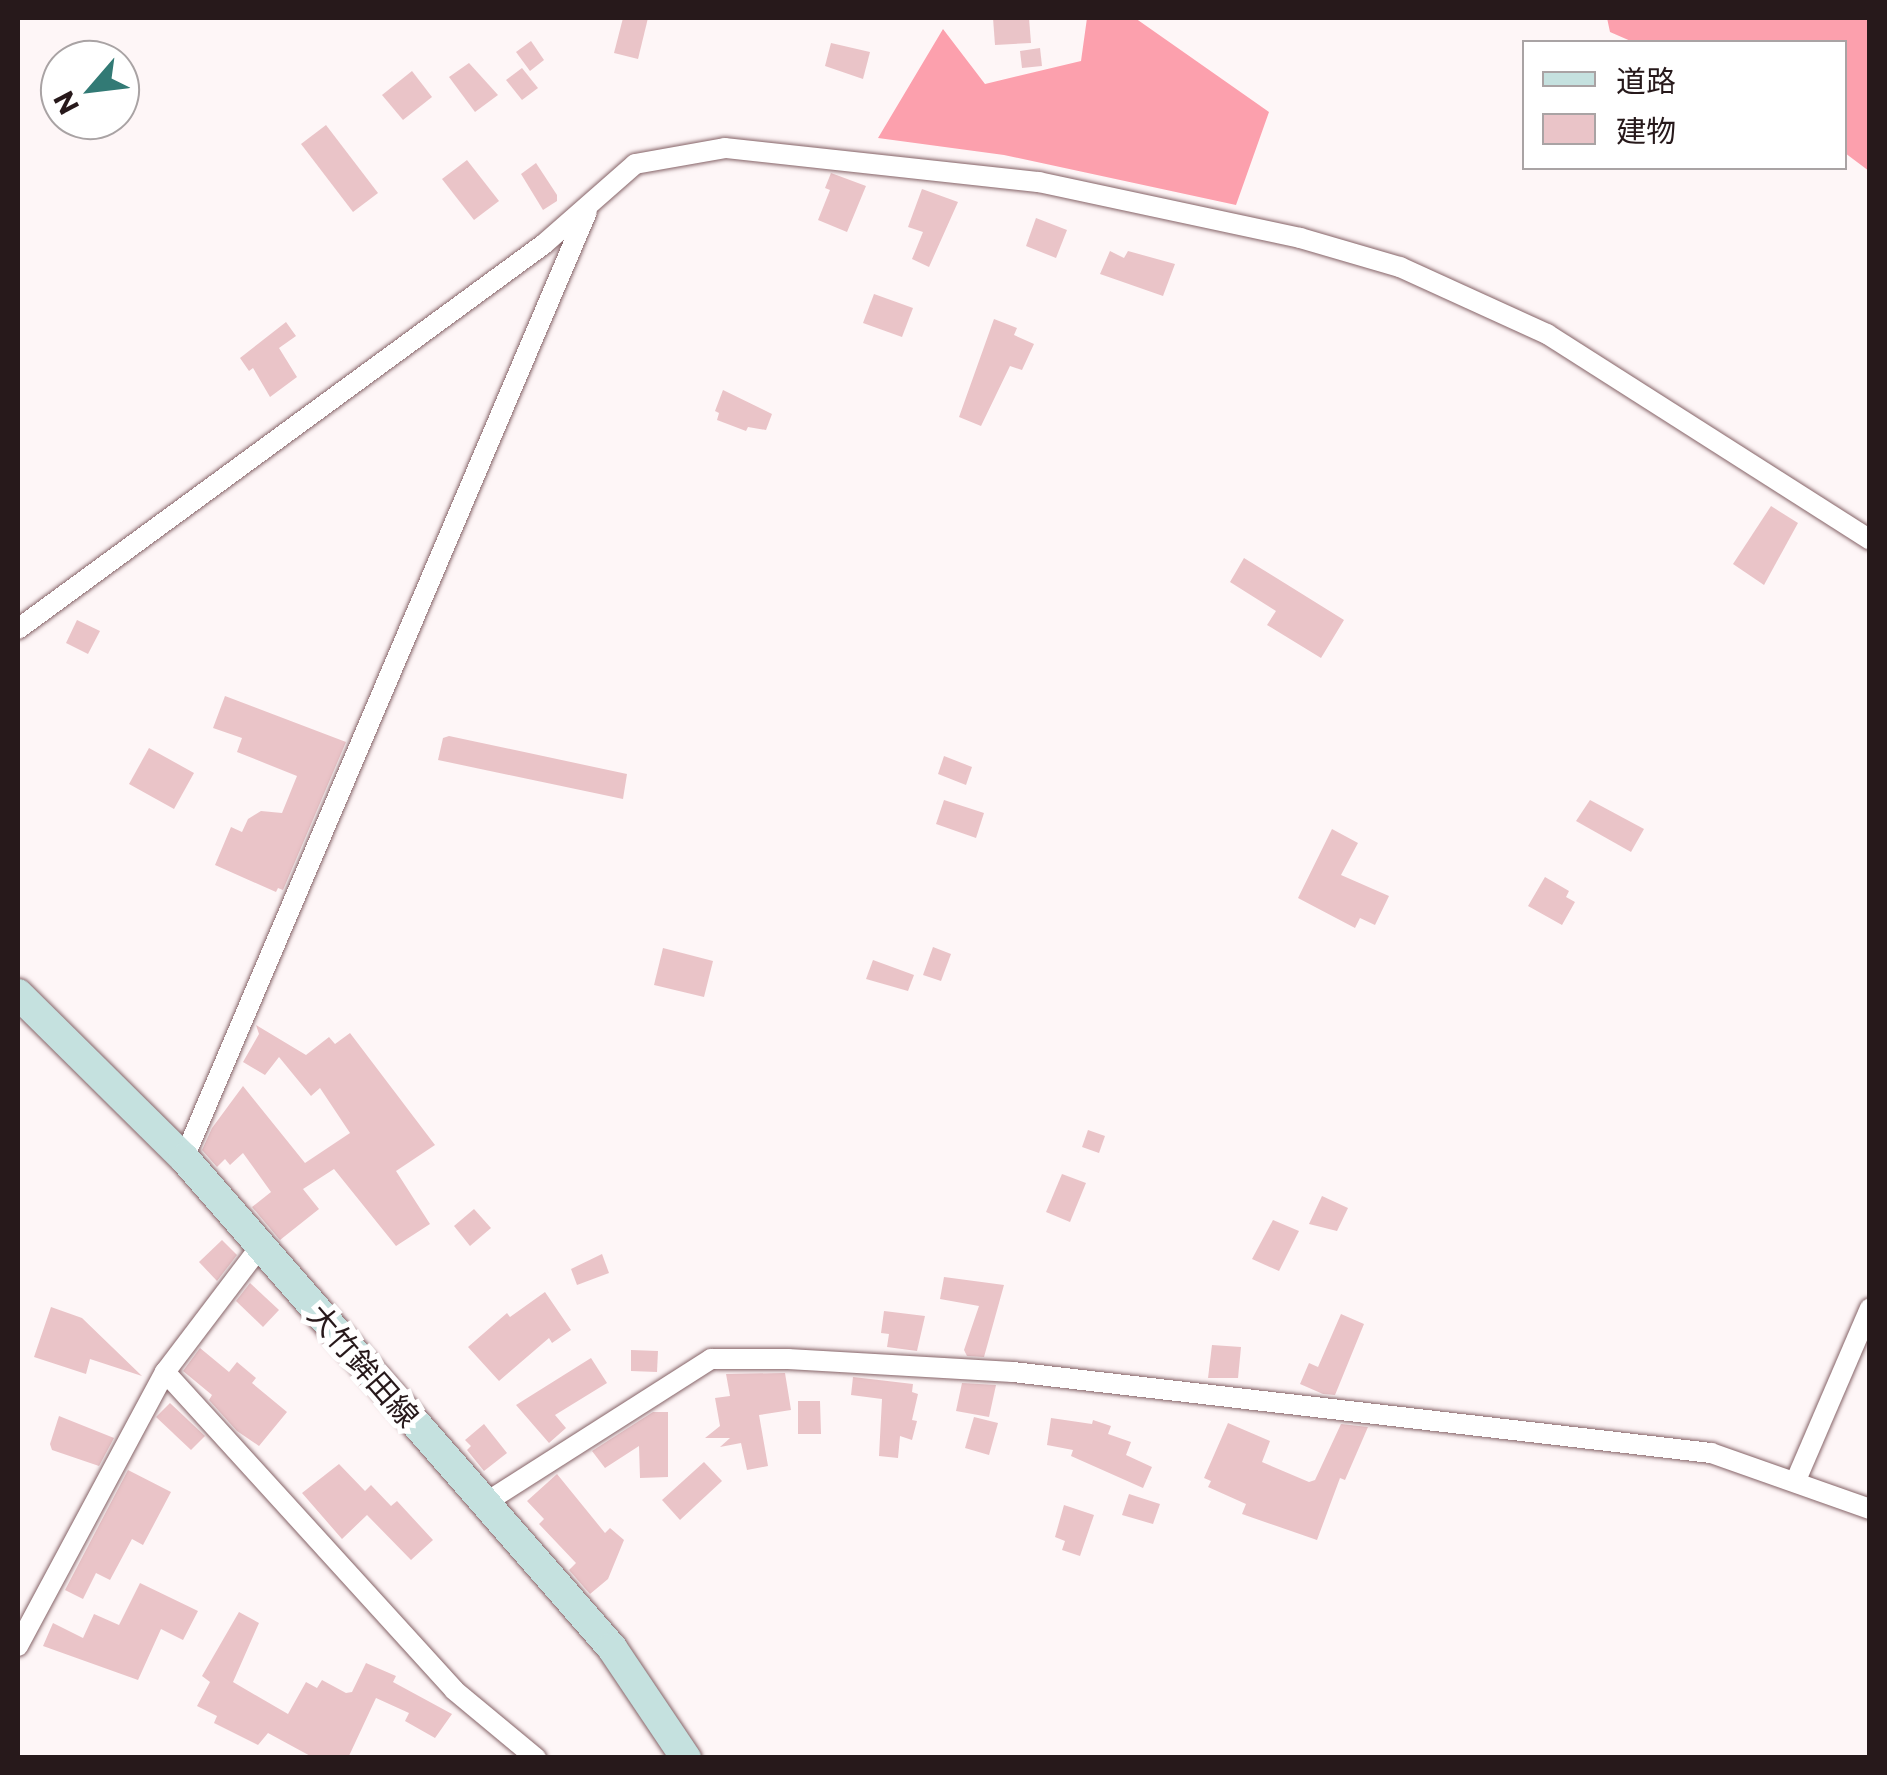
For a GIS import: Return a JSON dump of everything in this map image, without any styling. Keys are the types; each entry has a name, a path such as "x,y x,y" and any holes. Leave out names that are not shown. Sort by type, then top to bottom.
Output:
{"main road":[{"name":"大竹鉾田線","path":"18,994 184,1158 612,1648 686,1758"}],"street":[{"path":"18,629 544,244 635,164 725,148 1039,182 1300,238 1400,267 1547,334 1870,540"},
{"path":"184,1158 590,204"},
{"path":"18,1646 165,1372 260,1247"},
{"path":"1796,1480 1870,1308"},
{"path":"485,1504 711,1359 1013,1372 1711,1453 1870,1509"},
{"path":"165,1372 454,1690 536,1758"}],"shaded area":[{"path":"1087,18 1135,18 1269,112 1236,205 1004,155 878,138 943,29 985,84 1081,61"},
{"path":"1607,18 1869,18 1869,171 1847,154 1847,40 1628,40 1610,32"}],"building":[{"path":"623,18 648,18 638,59 614,53"},
{"path":"993,18 1029,18 1031,43 995,45"},
{"path":"531,41 544,60 530,71 516,52"},
{"path":"831,43 870,52 863,79 825,66"},
{"path":"1040,48 1042,66 1022,68 1020,51"},
{"path":"469,63 498,95 475,112 449,77"},
{"path":"522,68 538,88 522,100 506,80"},
{"path":"412,71 432,97 403,120 382,95"},
{"path":"326,125 378,193 353,212 301,144"},
{"path":"467,160 499,201 474,220 442,179"},
{"path":"536,163 557,195 557,201 543,210 521,174"},
{"path":"831,173 866,186 847,232 818,220 830,190 825,188"},
{"path":"922,189 958,202 929,267 912,259 923,232 908,227"},
{"path":"1036,218 1067,230 1056,258 1026,246"},
{"path":"1110,251 1124,258 1128,251 1175,264 1163,296 1100,274"},
{"path":"874,294 913,308 902,337 863,323"},
{"path":"994,319 1017,328 1014,335 1034,344 1022,370 1010,366 981,426 959,417"},
{"path":"286,322 296,336 279,348 297,377 270,397 253,368 249,371 240,358"},
{"path":"723,390 772,414 766,430 748,427 746,431 717,420 719,413 715,411"},
{"path":"1771,506 1798,523 1764,585 1733,564"},
{"path":"1244,558 1344,620 1321,658 1267,625 1276,611 1230,582"},
{"path":"77,620 100,631 88,654 66,643"},
{"path":"225,696 346,742 283,890 278,888 276,892 215,865 231,827 242,832 248,819 261,811 282,813 297,776 237,752 242,738 213,728"},
{"path":"449,736 627,774 623,799 438,760 443,738"},
{"path":"149,748 194,773 174,809 129,784"},
{"path":"944,756 972,767 966,785 938,774"},
{"path":"944,800 984,813 976,838 936,824"},
{"path":"1590,800 1644,829 1631,852 1576,821"},
{"path":"1332,829 1358,843 1341,875 1389,896 1375,925 1360,918 1355,928 1298,898"},
{"path":"1545,877 1569,891 1566,897 1575,902 1562,925 1528,906"},
{"path":"933,947 951,954 941,981 923,975"},
{"path":"663,948 713,961 704,997 654,985"},
{"path":"873,960 914,975 908,991 866,979"},
{"path":"256,1025 306,1055 329,1037 335,1044 350,1033 435,1145 396,1171 430,1224 396,1246 334,1169 303,1189 319,1209 280,1240 252,1207 271,1192 243,1153 230,1165 225,1159 217,1167 202,1150 212,1128 243,1086 305,1163 350,1133 320,1088 311,1096 279,1057 265,1075 243,1062 259,1034"},
{"path":"1088,1130 1105,1136 1099,1153 1082,1147"},
{"path":"1062,1174 1086,1183 1070,1222 1046,1212"},
{"path":"1322,1196 1348,1208 1337,1231 1309,1224"},
{"path":"474,1209 491,1228 470,1246 454,1226"},
{"path":"1273,1220 1299,1231 1279,1271 1252,1259"},
{"path":"222,1240 237,1255 217,1281 199,1262"},
{"path":"602,1254 609,1273 577,1285 571,1269"},
{"path":"944,1277 1004,1285 984,1357 967,1356 964,1350 979,1306 940,1299"},
{"path":"250,1283 279,1310 263,1327 236,1301"},
{"path":"545,1292 571,1330 552,1343 549,1338 499,1381 468,1347 507,1313 510,1317"},
{"path":"51,1307 82,1318 142,1376 90,1359 86,1374 34,1357"},
{"path":"884,1311 925,1316 917,1351 887,1347 889,1334 881,1333"},
{"path":"1341,1314 1364,1324 1335,1395 1323,1394 1300,1384 1309,1363 1318,1367"},
{"path":"1212,1345 1241,1347 1238,1378 1208,1378"},
{"path":"200,1348 229,1372 237,1362 256,1378 252,1383 287,1412 259,1446 237,1431 209,1400 212,1395 183,1371"},
{"path":"631,1350 658,1351 657,1372 631,1371"},
{"path":"591,1358 607,1383 555,1415 566,1428 549,1443 516,1405"},
{"path":"785,1373 791,1410 759,1415 768,1466 747,1470 741,1443 720,1447 730,1438 705,1438 720,1426 715,1398 730,1396 726,1374"},
{"path":"853,1377 913,1384 912,1392 918,1394 912,1420 917,1421 912,1440 900,1436 898,1458 879,1456 882,1399 851,1395"},
{"path":"962,1383 996,1385 989,1417 956,1411"},
{"path":"798,1401 820,1401 821,1434 798,1434"},
{"path":"170,1403 205,1436 191,1450 156,1417"},
{"path":"653,1412 668,1412 668,1477 640,1478 639,1446 605,1468 592,1451"},
{"path":"59,1416 114,1438 99,1466 52,1450 50,1444"},
{"path":"974,1417 998,1423 989,1455 965,1448"},
{"path":"1051,1418 1092,1424 1093,1420 1111,1426 1108,1434 1131,1442 1126,1455 1152,1467 1143,1488 1071,1456 1073,1450 1047,1445"},
{"path":"1228,1423 1270,1441 1262,1462 1309,1482 1315,1480 1341,1424 1368,1427 1345,1480 1340,1478 1317,1540 1242,1514 1246,1504 1208,1487 1211,1481 1204,1478"},
{"path":"484,1424 507,1453 484,1471 467,1450 471,1446 465,1440"},
{"path":"704,1462 722,1481 680,1520 662,1500"},
{"path":"339,1464 365,1491 371,1485 391,1506 397,1501 433,1540 411,1560 367,1515 342,1539 302,1493"},
{"path":"128,1470 171,1492 143,1545 132,1539 110,1580 96,1573 83,1599 65,1590"},
{"path":"557,1474 605,1533 610,1528 624,1540 608,1579 590,1594 569,1570 576,1563 539,1524 544,1519 527,1501"},
{"path":"1129,1494 1160,1504 1153,1524 1122,1515"},
{"path":"1064,1505 1094,1515 1080,1556 1062,1550 1065,1541 1055,1537"},
{"path":"140,1583 198,1611 183,1640 161,1629 138,1680 43,1646 53,1623 83,1638 94,1614 119,1625"},
{"path":"239,1612 259,1623 233,1682 288,1714 306,1682 317,1688 322,1680 346,1693 352,1692 366,1663 396,1676 393,1682 452,1714 435,1738 405,1721 409,1713 376,1698 348,1758 314,1758 268,1733 258,1745 214,1723 217,1716 197,1706 210,1682 202,1676"}]}
